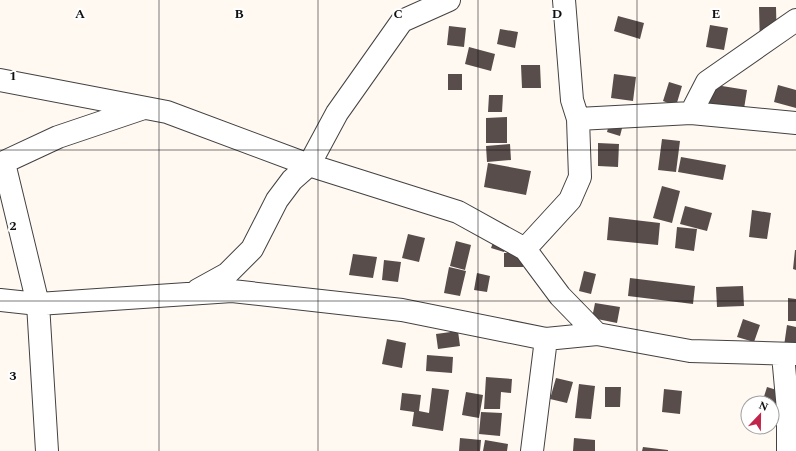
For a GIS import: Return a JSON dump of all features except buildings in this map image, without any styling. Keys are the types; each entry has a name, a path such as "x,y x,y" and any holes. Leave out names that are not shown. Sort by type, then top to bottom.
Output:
{"street":[{"path":"191,294 227,274 252,249 277,200 292,180 309,165 337,113 402,21 449,0"},
{"path":"525,249 570,200 580,177 578,119 572,100 564,0"},
{"path":"691,112 707,82 796,20"},
{"path":"0,80 167,112 309,165 458,212 525,249 560,296 597,334"},
{"path":"47,451 38,304 2,163 58,137 145,107"},
{"path":"578,119 691,112 796,123"},
{"path":"0,300 38,304 232,291 402,310 546,339 597,334 690,351 790,354 788,451"},
{"path":"532,451 546,339"}]}
